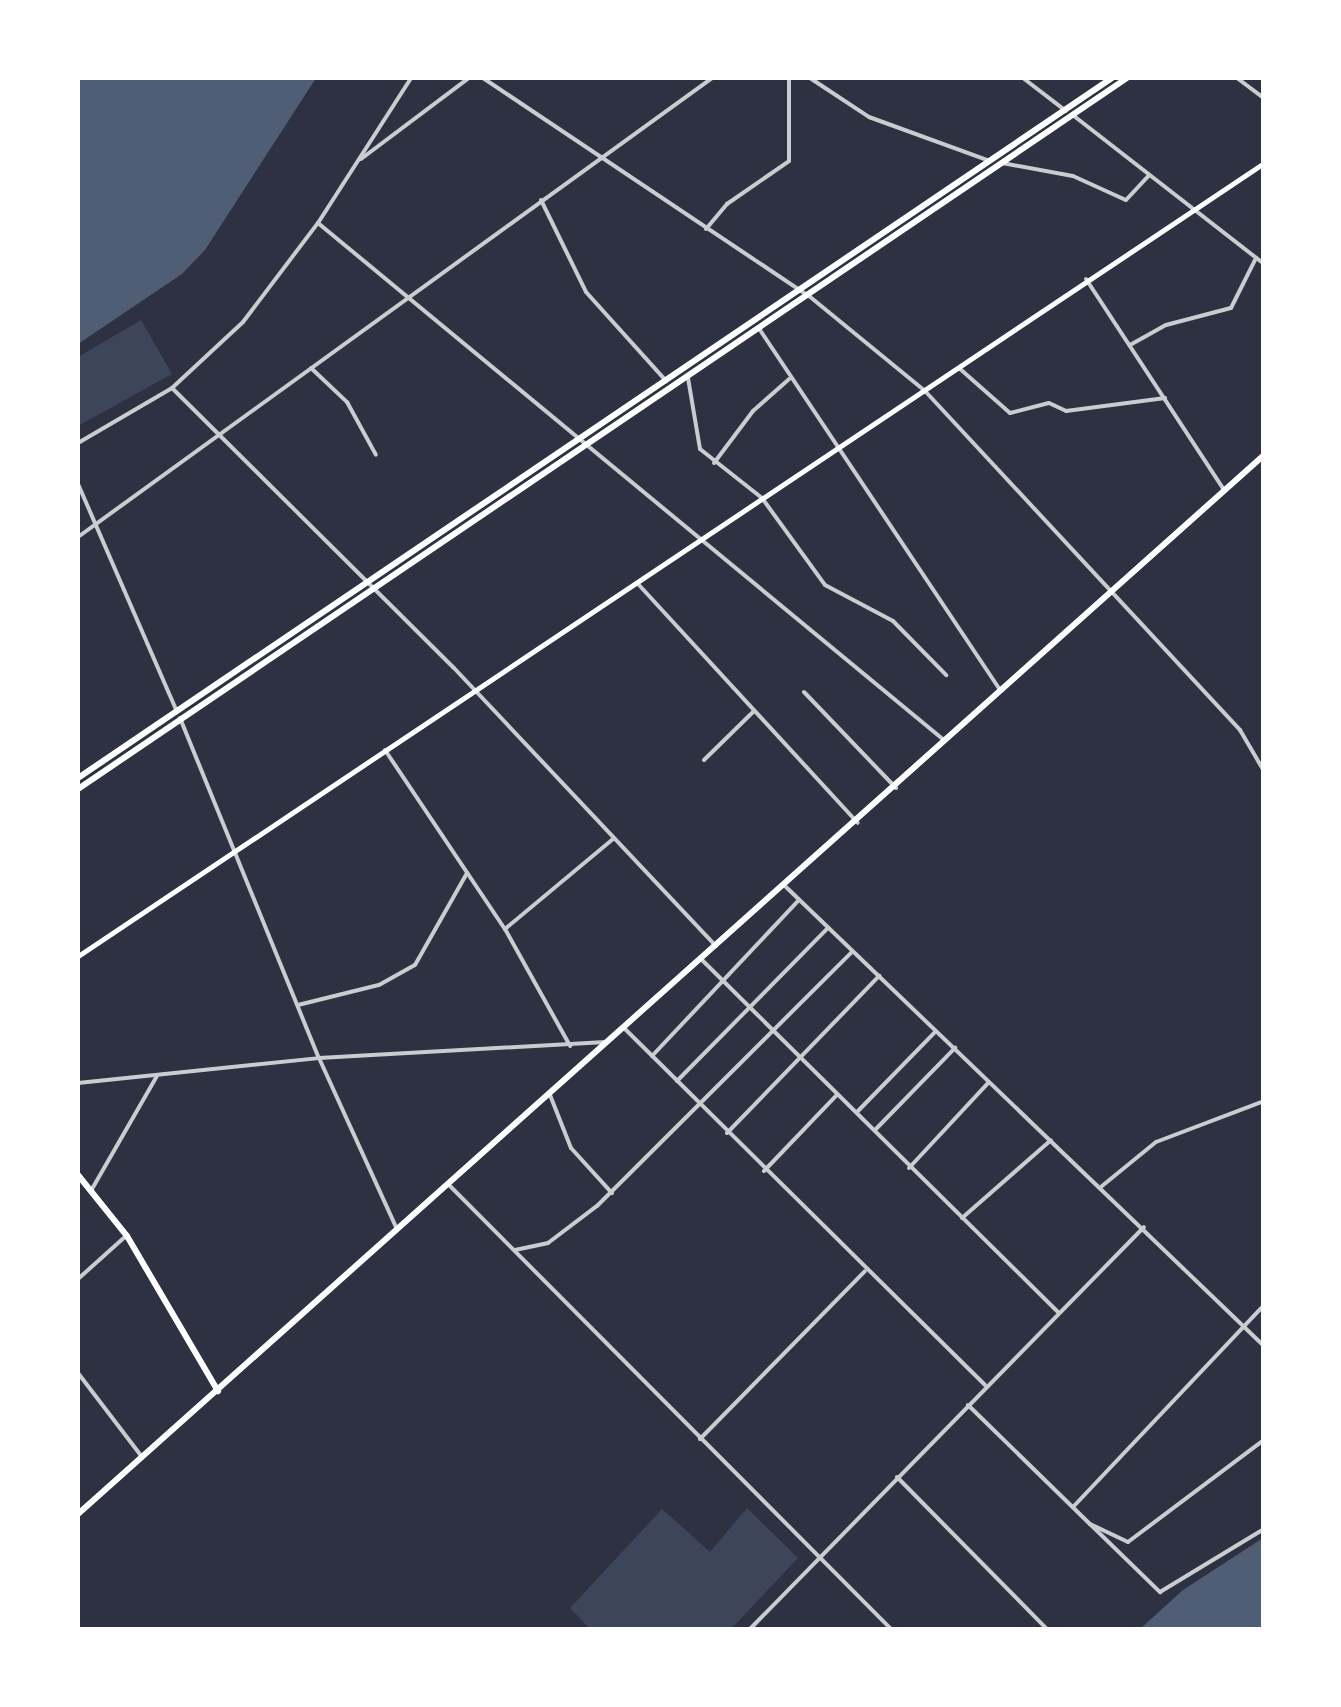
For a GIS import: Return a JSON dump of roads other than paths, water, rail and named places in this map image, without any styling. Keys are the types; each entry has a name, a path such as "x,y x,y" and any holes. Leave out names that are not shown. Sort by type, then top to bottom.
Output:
{"main road":[{"path":"78,789 585,441 760,330 1001,163 1112,78"},
{"path":"585,441 666,381 991,161 1126,78"},
{"path":"78,956 234,848 705,542 762,498 926,391 1086,278 1264,163"},
{"path":"78,1514 786,887 1110,590 1264,455"},
{"path":"78,778 176,710 368,588"},
{"path":"78,1176 126,1236 218,1390"}],"street":[{"path":"78,443 172,388 243,322 318,223 411,78"},
{"path":"358,161 469,78"},
{"path":"483,78 809,296 926,391 1240,730 1264,771"},
{"path":"78,537 712,78"},
{"path":"706,230 728,204 789,161 789,78"},
{"path":"810,78 884,124 991,161"},
{"path":"1023,78 1264,264"},
{"path":"1237,78 1264,98"},
{"path":"1001,163 1073,176 1126,200 1149,175"},
{"path":"542,200 586,292 666,381"},
{"path":"318,223 946,742"},
{"path":"1130,345 1166,325 1230,308 1256,258"},
{"path":"1086,278 1224,490"},
{"path":"760,330 835,450 1002,692"},
{"path":"312,368 346,402 376,455"},
{"path":"959,368 1010,413 1049,404 1066,411 1166,398"},
{"path":"688,377 695,436 714,464 762,498 825,586 893,621 946,675"},
{"path":"714,464 753,411 789,379"},
{"path":"172,388 222,433 368,588 474,690 717,947"},
{"path":"78,484 180,719 319,1058 399,1232"},
{"path":"639,585 858,822"},
{"path":"804,692 896,788"},
{"path":"704,760 754,711"},
{"path":"385,749 506,929 570,1046"},
{"path":"506,929 614,838"},
{"path":"298,1005 380,985 409,969 467,873"},
{"path":"786,887 1102,1186 1264,1346"},
{"path":"652,1056 798,900"},
{"path":"677,1081 828,928"},
{"path":"514,1250 548,1242 612,1193 852,952"},
{"path":"702,960 1058,1312"},
{"path":"727,1132 879,976"},
{"path":"624,1028 985,1385"},
{"path":"857,1112 936,1031"},
{"path":"78,1083 319,1058 609,1042"},
{"path":"875,1130 955,1048"},
{"path":"92,1189 158,1074"},
{"path":"909,1168 989,1081"},
{"path":"764,1170 838,1094"},
{"path":"550,1095 571,1148 612,1193"},
{"path":"1102,1186 1156,1142 1211,1126 1264,1101"},
{"path":"962,1218 1051,1140"},
{"path":"450,1186 892,1630"},
{"path":"749,1630 1144,1227"},
{"path":"78,1279 126,1236"},
{"path":"700,1439 866,1269"},
{"path":"1073,1507 1264,1306"},
{"path":"78,1373 142,1457"},
{"path":"967,1404 1160,1592 1264,1528"},
{"path":"1090,1524 1133,1542 1264,1440"},
{"path":"897,1477 1048,1630"}]}
